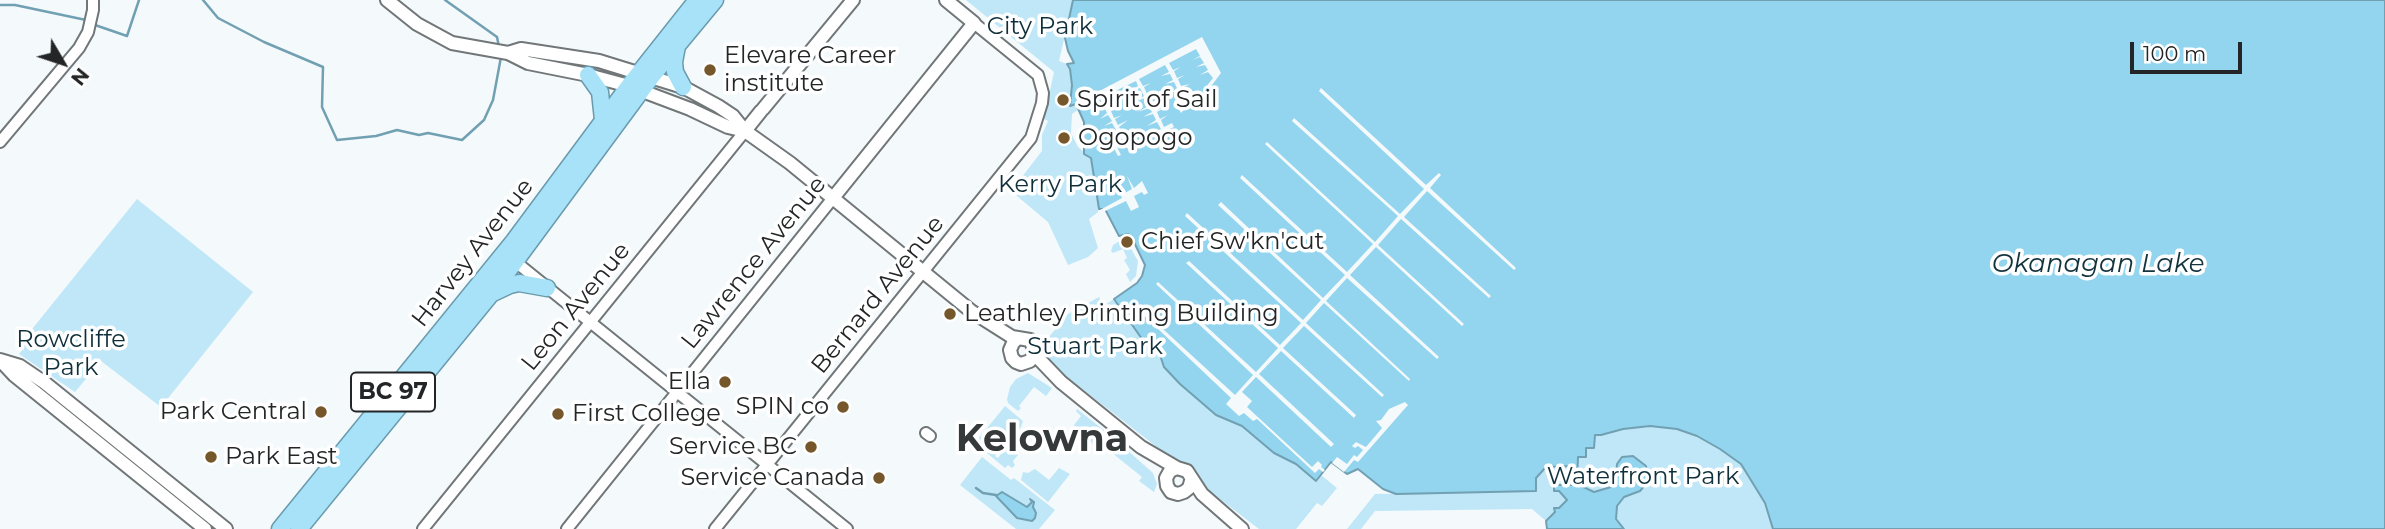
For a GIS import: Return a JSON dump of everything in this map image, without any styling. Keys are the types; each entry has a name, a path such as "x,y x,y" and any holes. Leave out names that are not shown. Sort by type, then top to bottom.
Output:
{"highway":[{"name":"Harvey Avenue","path":"280,529 510,257 697,0"},
{"name":"Harvey Avenue","path":"299,529 491,294 510,257 603,120 678,44 715,0"},
{"path":"678,44 675,72 684,87"},
{"path":"588,75 600,92 603,120"},
{"path":"491,294 519,284 547,288"}],"main road":[{"path":"387,0 417,24 453,43 508,53 528,63 588,75 684,87 733,116 745,131 833,198 971,311 1010,349 1016,362 1026,363 1060,382"},
{"name":"Leon Avenue","path":"745,131 853,0"},
{"path":"946,0 974,23"},
{"name":"Lawrence Avenue","path":"833,198 974,23"},
{"path":"508,53 521,49 599,61 690,109 728,127 745,131"},
{"path":"971,311 1012,337 1030,340 1039,359 1060,382 1141,447 1187,471 1188,486 1242,529"},
{"path":"1010,349 1018,338"},
{"path":"1026,363 1033,358 1036,351"},
{"path":"0,360 14,375 205,529"},
{"path":"0,360 19,366 45,383 226,529"},
{"path":"1141,447 1166,478 1171,492 1178,494 1188,486"},
{"path":"1166,478 1170,471 1177,468"}],"street":[{"path":"0,142 79,48 88,32 93,5"},
{"name":"Bernard Avenue","path":"715,529 1031,138 1042,103 1038,75 974,23"},
{"name":"Leon Avenue","path":"423,529 745,131"},
{"name":"Lawrence Avenue","path":"566,529 833,198"},
{"path":"510,257 847,529"}],"green space":[{"name":"Kerry Park","path":"966,0 1073,0 1059,61 1067,64 1070,69 1070,105 1076,103 1079,109 1072,114 1071,133 1078,147 1091,158 1099,201 1098,212 1089,219 1098,248 1088,257 1068,265 1048,222 1011,191 1042,151 1042,135 1048,121 1044,119 1054,72"},
{"name":"Rowcliffe Park","path":"137,199 253,292 161,407 101,361 75,392 19,354 23,349 20,344"},
{"path":"1124,242 1130,247 1138,261 1136,276 1130,282 1126,274 1130,270 1124,260 1127,258 1123,249 1113,253 1111,251 1113,245"},
{"name":"Stuart Park","path":"1099,297 1103,306 1114,299 1142,339 1159,352 1164,367 1216,415 1242,426 1274,453 1296,464 1316,481 1321,475 1337,488 1322,506 1317,503 1296,529 1259,529 1199,483 1191,468 1176,462 1058,370 1053,369 1041,351 1043,344 1068,314"},
{"path":"1028,373 1052,388 1046,396 1034,387 1018,411 1008,403 1010,387 1016,379"},
{"path":"1005,406 1023,421 1021,427 995,456 998,458 1016,435 1020,436 1010,449 1018,455 1012,468 1008,465 1005,468 975,443"},
{"path":"1077,409 1105,431 1094,445 1074,425 1081,416"},
{"name":"Waterfront Park","path":"1650,426 1677,429 1697,436 1741,464 1765,503 1773,529 1547,529 1546,521 1532,509 1375,511 1361,529 1347,529 1375,494 1535,491 1536,478 1546,467 1578,466 1578,457 1594,435"},
{"path":"1108,433 1153,473 1157,484 1154,492 1139,481 1142,477 1106,448 1102,452 1096,448"},
{"path":"982,457 1055,510 1039,529 1016,529 960,485"},
{"path":"1059,468 1070,474 1048,502 1021,480 1023,472 1028,473 1035,469 1049,480"}],"water":[{"name":"Okanagan Lake","path":"1073,0 2385,0 2385,529 1773,529 1765,503 1741,464 1697,436 1677,429 1650,426 1595,435 1594,448 1586,448 1586,457 1578,457 1577,484 1594,492 1611,487 1617,464 1622,457 1633,456 1646,466 1648,476 1645,485 1640,491 1624,497 1617,506 1616,519 1624,529 1547,529 1546,521 1555,512 1554,508 1559,508 1567,500 1559,491 1554,491 1554,485 1572,485 1573,466 1546,467 1536,478 1536,491 1396,494 1383,489 1358,469 1347,474 1331,462 1316,481 1296,464 1274,453 1242,426 1216,415 1180,384 1164,367 1159,352 1142,339 1114,299 1137,283 1145,265 1131,236 1119,236 1105,209 1099,209 1091,158 1084,154 1084,122 1076,104 1070,106 1072,85 1067,64 1074,63 1065,38"},
{"path":"1002,492 1027,507 1032,502 1030,499 1034,502 1035,518 1032,521 1017,518 996,496"}],"pier":[{"path":"1202,37 1221,73 1209,89 1206,87 1213,78 1208,72 1200,75 1208,70 1205,65 1196,67 1204,63 1200,57 1192,60 1200,56 1196,49 1169,63 1173,70 1181,67 1174,71 1177,78 1185,75 1178,79 1181,86 1190,84 1182,88 1185,95 1193,91 1195,97 1181,113 1174,101 1182,96 1178,90 1170,94 1177,88 1174,82 1165,84 1173,80 1170,74 1161,76 1169,72 1165,65 1139,79 1143,86 1151,83 1144,87 1147,94 1156,91 1148,96 1151,102 1159,99 1152,104 1156,110 1164,108 1157,112 1160,119 1168,115 1161,120 1164,127 1172,123 1174,127 1153,137 1151,134 1161,129 1157,122 1147,126 1156,120 1153,114 1143,117 1152,112 1150,108 1137,112 1149,106 1145,98 1132,103 1144,96 1140,88 1127,94 1138,86 1136,81 1103,97 1106,102 1114,100 1107,104 1110,110 1118,107 1111,111 1114,118 1122,115 1115,119 1118,125 1128,120 1119,127 1123,134 1132,129 1140,145 1132,134 1124,138 1131,150 1129,151 1122,139 1115,143 1121,155 1118,156 1107,136 1116,130 1112,123 1104,126 1112,121 1108,115 1100,119 1107,113 1104,107 1097,110 1103,105 1100,99 1078,107 1077,105"},
{"path":"1321,88 1426,185 1439,173 1441,175 1430,188 1516,268 1514,270 1427,191 1404,217 1491,296 1489,298 1401,219 1378,245 1464,324 1462,326 1376,247 1350,275 1439,357 1437,359 1347,278 1326,301 1410,379 1409,381 1324,303 1306,323 1384,395 1382,397 1304,326 1283,348 1356,415 1354,418 1281,351 1259,374 1334,444 1331,447 1256,377 1242,392 1252,401 1247,407 1312,467 1318,461 1322,465 1325,470 1323,472 1319,469 1315,473 1257,419 1253,421 1244,413 1239,416 1226,404 1231,398 1138,310 1140,308 1235,395 1253,375 1156,284 1158,282 1256,372 1278,348 1186,263 1189,261 1280,345 1301,323 1185,216 1187,213 1303,320 1321,300 1218,205 1221,202 1323,298 1345,275 1240,178 1242,175 1347,272 1373,244 1265,144 1267,142 1375,242 1398,216 1292,121 1294,118 1400,214 1424,189 1319,91"},
{"path":"1127,176 1134,188 1142,181 1148,193 1144,195 1142,192 1134,196 1139,207 1131,211 1126,201 1101,213 1100,210 1122,198 1115,182 1123,194 1132,189"},
{"path":"1405,402 1408,405 1358,462 1354,460 1344,472 1332,463 1337,457 1347,464 1354,455 1357,457 1363,450 1352,446 1356,442 1366,447 1382,428 1376,421 1381,420 1389,409"}],"waterway":[{"path":"95,25 127,36 139,0"},
{"path":"203,0 218,18 264,42 323,67 322,107 337,140 376,136 397,130 462,140 484,120 493,100 501,57"},
{"path":"445,0 497,37 499,47"},
{"path":"0,5 15,5 86,20"},
{"path":"976,488 983,493 996,495"}],"place":[{"name":"Elevare Career institute","path":"710,70"},
{"name":"Spirit of Sail","path":"1063,100"},
{"name":"Ogopogo","path":"1064,138"},
{"name":"Chief Sw'kn'cut","path":"1127,242"},
{"name":"Leathley Printing Building","path":"950,314"},
{"name":"Ella","path":"725,382"},
{"name":"SPIN co","path":"843,407"},
{"name":"Park Central","path":"321,412"},
{"name":"First College","path":"558,414"},
{"name":"Service BC","path":"811,447"},
{"name":"Park East","path":"211,457"},
{"name":"Service Canada","path":"879,478"}],"district":[{"name":"Kelowna","path":"1042,440"}],"park label":[{"name":"City Park","path":"1040,27"}]}
